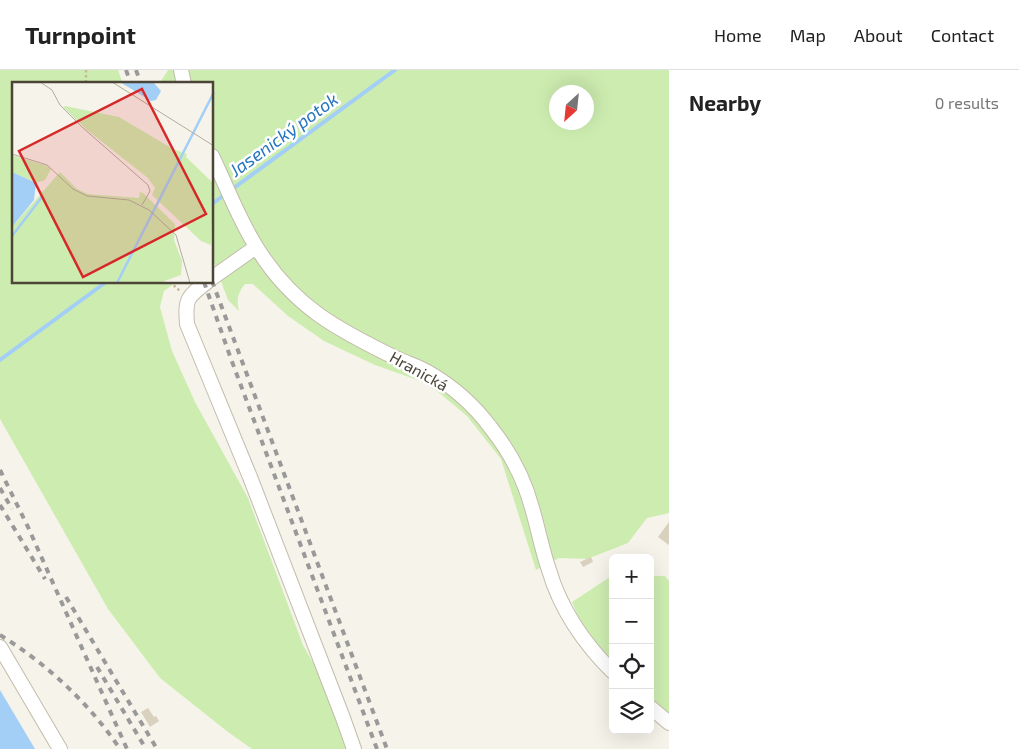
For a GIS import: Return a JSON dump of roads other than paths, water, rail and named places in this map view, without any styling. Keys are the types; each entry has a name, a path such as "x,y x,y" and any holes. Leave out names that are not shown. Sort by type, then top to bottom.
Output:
{"street":[{"name":"Hranická","path":"214,160 256,247 270,267 299,299 320,316 365,342 426,371 455,391 491,427 509,452 526,490 549,571 560,600 577,628 609,667"},
{"path":"214,277 256,247"},
{"path":"204,284 193,292 189,299 186,311 187,324 250,477 354,749"},
{"path":"0,647 60,749"},
{"path":"654,710 669,723"}],"water":[{"path":"0,690 35,749 0,749"}],"waterway":[{"name":"Jasenický potok","path":"214,203 395,70"},
{"name":"Jasenický potok","path":"0,360 103,284"}],"railway":[{"path":"126,70 130,82"},
{"path":"136,70 140,82"},
{"path":"205,284 377,749"},
{"path":"213,284 387,749"},
{"path":"0,470 28,527 127,749"},
{"path":"0,488 12,509"},
{"path":"0,505 45,579"},
{"path":"66,597 157,749"},
{"path":"0,635 34,659 81,700 120,749"},
{"path":"97,667 146,749"}]}
